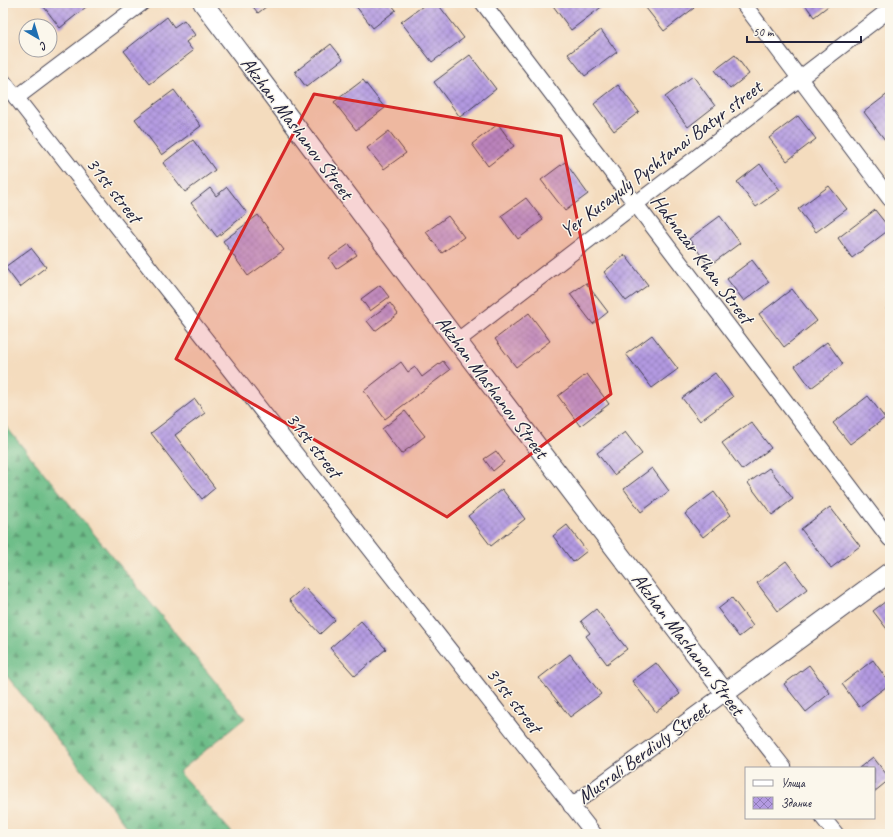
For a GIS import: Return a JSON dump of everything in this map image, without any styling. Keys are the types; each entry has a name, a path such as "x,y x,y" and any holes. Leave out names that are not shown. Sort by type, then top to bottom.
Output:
{"street":[{"path":"16,98 142,3"},
{"name":"Akzhan Mashanov Street","path":"203,3 457,341 725,693 783,767"},
{"name":"Haknazar Khan Street","path":"483,3 890,539"},
{"path":"743,3 890,199"},
{"name":"Yer Kusayuly Pyshtanai Batyr street","path":"457,341 890,9"},
{"name":"31st street","path":"3,81 594,834"},
{"name":"Musrali Berdiuly Street","path":"571,806 890,572"},
{"path":"825,819 836,834"}],"highlighted area":[{"path":"314,94 561,136 611,394 447,517 176,359"}],"green space":[{"path":"3,423 245,718 179,772 233,834 133,834 3,671"}],"building":[{"path":"41,3 91,3 60,28 58,25 58,18 52,18"},
{"path":"250,3 271,3 258,13"},
{"path":"357,3 390,3 396,10 373,28 355,5"},
{"path":"427,3 437,3 464,38 432,62 401,22"},
{"path":"551,3 602,3 604,5 571,30"},
{"path":"653,3 691,3 694,8 664,31 646,8"},
{"path":"804,3 832,3 814,17"},
{"path":"167,17 174,27 184,20 195,35 186,42 193,51 150,84 124,51"},
{"path":"601,30 617,52 585,76 568,54"},
{"path":"331,44 343,59 306,87 295,72"},
{"path":"470,55 496,89 460,117 434,82"},
{"path":"735,55 749,74 730,89 715,70"},
{"path":"693,76 715,106 688,127 665,97"},
{"path":"363,80 385,108 356,130 334,102"},
{"path":"618,85 639,112 614,131 594,104"},
{"path":"174,90 201,126 162,155 135,119"},
{"path":"889,93 890,136 885,140 864,112"},
{"path":"798,116 816,139 787,161 769,138"},
{"path":"498,124 514,146 488,166 472,144"},
{"path":"389,131 406,153 384,169 367,148"},
{"path":"193,140 215,170 185,192 163,163"},
{"path":"565,162 588,194 565,211 541,180"},
{"path":"760,164 780,190 756,207 737,182"},
{"path":"829,186 847,209 816,232 798,209"},
{"path":"227,187 247,213 217,237 191,203 210,188 216,196"},
{"path":"526,198 543,220 518,239 501,216"},
{"path":"875,210 890,229 852,258 838,238"},
{"path":"258,215 284,250 248,276 223,241"},
{"path":"448,216 464,237 442,253 426,232"},
{"path":"720,216 740,243 709,266 689,239"},
{"path":"349,244 357,255 336,269 329,258"},
{"path":"31,248 46,267 20,287 5,267"},
{"path":"625,255 648,285 626,301 604,272"},
{"path":"752,260 769,282 744,301 727,279"},
{"path":"586,283 608,312 593,324 570,294"},
{"path":"380,285 389,297 370,311 361,299"},
{"path":"792,289 817,321 784,347 759,314"},
{"path":"390,303 398,314 375,331 367,321"},
{"path":"890,305 890,313 886,308"},
{"path":"529,313 550,341 516,367 495,339"},
{"path":"652,335 678,369 652,388 626,354"},
{"path":"827,342 843,364 811,388 795,366"},
{"path":"443,361 450,370 385,419 364,391 401,362 408,372 415,367 422,377"},
{"path":"715,373 733,397 700,421 682,398"},
{"path":"587,374 609,404 580,426 558,396"},
{"path":"868,396 885,418 850,444 833,423"},
{"path":"195,399 205,413 175,435 215,488 202,499 151,433"},
{"path":"405,411 425,436 401,454 382,429"},
{"path":"751,422 771,448 742,470 722,443"},
{"path":"625,432 642,454 614,475 597,453"},
{"path":"496,451 504,462 493,471 484,459"},
{"path":"652,468 669,491 641,512 624,489"},
{"path":"769,468 793,499 772,515 748,483"},
{"path":"502,489 525,519 491,546 468,516"},
{"path":"714,492 731,515 703,537 685,514"},
{"path":"830,507 860,546 831,568 801,529"},
{"path":"567,525 587,551 573,562 553,536"},
{"path":"786,561 807,589 778,611 757,583"},
{"path":"304,587 335,620 320,634 289,600"},
{"path":"732,598 753,626 739,637 718,609"},
{"path":"890,598 890,633 873,611"},
{"path":"596,609 627,649 607,664 586,636 590,633 581,621"},
{"path":"361,621 386,649 355,676 330,648"},
{"path":"570,654 601,694 570,717 539,678"},
{"path":"873,660 890,684 859,707 842,684"},
{"path":"656,663 680,694 656,712 632,681"},
{"path":"809,665 830,693 806,712 784,684"},
{"path":"873,757 890,779 875,791 875,767 860,767"}]}
